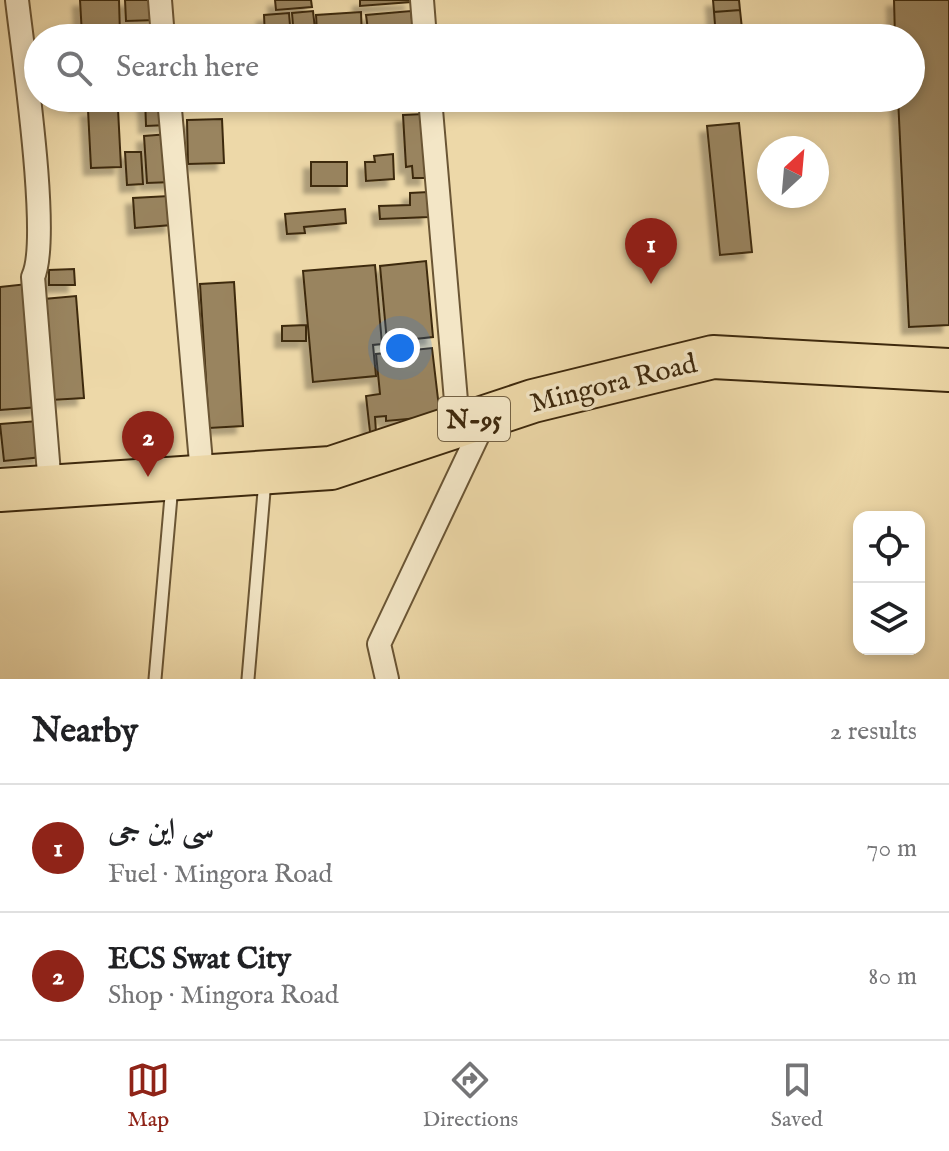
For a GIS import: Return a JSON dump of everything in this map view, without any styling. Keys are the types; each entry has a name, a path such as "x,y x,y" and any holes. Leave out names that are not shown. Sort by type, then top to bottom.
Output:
{"highway":[{"name":"Mingora Road","path":"0,492 187,475 331,468 473,420 662,367 713,357 949,370"}],"street":[{"path":"17,0 24,71"},
{"path":"160,0 162,24"},
{"path":"422,0 424,24"},
{"path":"28,112 39,224 40,263 33,277 50,486"},
{"path":"170,112 187,475"},
{"path":"387,679 379,644 473,420 432,112"}],"lane":[{"path":"248,679 266,471"},
{"path":"155,679 187,475"}],"building":[{"path":"80,0 119,0 120,24 81,24"},
{"path":"125,0 156,0 157,20 126,21"},
{"path":"275,0 311,0 312,7 276,10"},
{"path":"360,0 411,0 411,2 360,6"},
{"path":"713,0 739,0 740,10 714,12"},
{"path":"894,0 949,0 949,325 909,327 899,112 925,112 925,24 895,24"},
{"path":"740,10 742,24 715,24 714,12"},
{"path":"313,11 314,24 293,24 292,13"},
{"path":"411,11 412,24 367,24 366,15"},
{"path":"361,12 361,24 317,24 316,15"},
{"path":"289,13 290,24 264,24 264,15"},
{"path":"88,112 118,112 121,167 91,168"},
{"path":"146,112 167,112 168,125 146,126"},
{"path":"424,114 427,178 413,178 412,166 406,167 403,115"},
{"path":"222,119 224,163 188,164 187,120"},
{"path":"739,123 752,252 720,255 707,126"},
{"path":"169,134 172,182 147,183 144,136"},
{"path":"125,152 141,152 143,184 127,185"},
{"path":"393,154 394,179 366,181 365,162 375,162 374,156"},
{"path":"311,162 347,162 347,186 311,186"},
{"path":"428,192 429,217 380,219 379,206 410,205 410,193"},
{"path":"169,196 172,225 135,228 133,198"},
{"path":"345,209 346,223 304,227 305,233 287,234 285,214"},
{"path":"426,261 433,337 387,342 380,266"},
{"path":"375,265 382,344 373,345 376,376 313,382 303,271"},
{"path":"74,269 75,285 49,285 49,270"},
{"path":"234,282 243,426 209,428 200,284"},
{"path":"27,284 39,407 0,410 0,287"},
{"path":"76,296 84,398 51,400 44,299"},
{"path":"306,325 306,341 282,341 282,326"},
{"path":"432,348 440,416 386,421 386,416 375,417 376,432 370,432 366,396 380,394 376,354"},
{"path":"38,421 42,457 4,461 0,424"}],"place":[{"name":"سی این جی","path":"651,284"},
{"name":"ECS Swat City","path":"148,477"}]}
